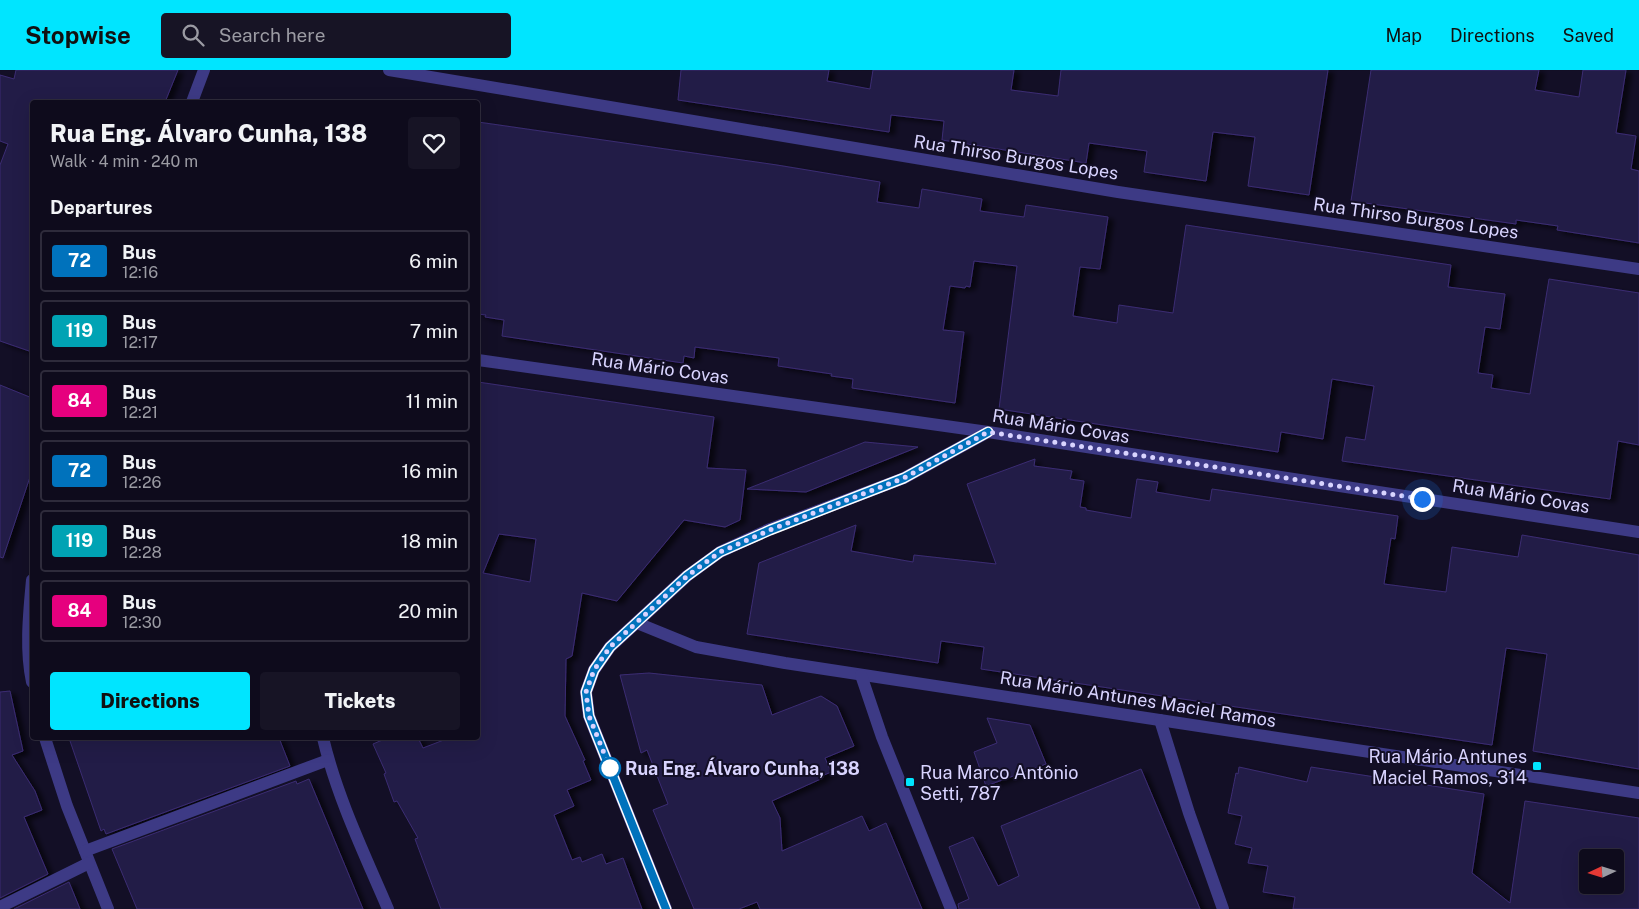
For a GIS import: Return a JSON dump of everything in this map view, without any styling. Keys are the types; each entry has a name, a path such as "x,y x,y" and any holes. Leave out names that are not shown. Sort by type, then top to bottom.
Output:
{"street":[{"path":"193,100 204,70"},
{"name":"Rua Thirso Burgos Lopes","path":"389,70 1118,192 1639,269"},
{"name":"Rua Mário Covas","path":"480,360 988,432 1639,532"},
{"path":"666,909 589,716 586,692 594,670 610,647 687,576 720,552 770,530 904,478 988,432"},
{"path":"30,602 30,669"},
{"name":"Rua Mário Antunes Maciel Ramos","path":"637,623 696,647 862,675 1639,793"},
{"path":"862,675 882,737 951,909"},
{"path":"1160,720 1222,909"},
{"path":"46,740 67,806 108,909"},
{"path":"323,740 328,760 355,833 388,909"},
{"path":"0,906 87,857 328,760"}],"building":[{"path":"16,70 178,70 166,100 30,100 30,351 0,341 0,165 8,144 0,141 0,75 14,79"},
{"path":"681,70 829,70 827,81 870,89 873,70 1014,70 1011,90 1058,96 1061,70 1328,70 1309,195 1248,186 1255,137 1213,132 1206,181 1144,172 1147,151 1089,143 1086,163 942,140 944,121 891,115 889,132 678,100"},
{"path":"1371,70 1539,70 1535,90 1579,97 1583,70 1626,70 1616,133 1636,136 1631,169 1639,171 1639,243 1557,230 1558,226 1516,220 1516,224 1351,201"},
{"path":"480,122 777,165 880,182 877,202 919,208 922,189 982,199 980,211 1024,217 1026,205 1108,217 1100,269 1080,267 1073,316 1117,323 1119,305 1173,313 1186,225 1451,265 1448,287 1505,294 1500,329 1485,327 1478,373 1493,375 1491,388 1530,394 1549,279 1639,293 1639,445 1618,441 1610,499 1342,461 1346,437 1365,440 1374,386 1332,379 1323,439 1281,432 1278,452 999,409 1017,266 974,261 970,287 950,286 943,330 964,332 955,403 852,388 853,379 778,366 779,358 695,347 694,358 684,356 683,363 502,336 504,320 485,317 486,315 480,314"},
{"path":"480,382 714,417 707,468 746,470 740,520 725,527 684,520 617,601 582,593 572,656 566,659 565,716 585,760 583,761 591,780 567,790 574,806 554,815 572,860 580,857 582,862 602,854 606,864 623,858 642,909 441,909 415,839 418,838 397,801 394,802 384,774 386,773 373,744 382,740 419,740 423,748 444,740 480,740","holes":["499,534 536,539 530,582 483,573"]},
{"path":"0,385 30,397 30,477 3,558 0,557"},
{"path":"865,442 918,447 806,492 747,489"},
{"path":"1035,459 1034,466 1072,471 1070,479 1084,481 1080,507 1086,508 1086,510 1131,518 1137,479 1158,482 1156,492 1210,501 1212,489 1398,516 1395,539 1391,538 1384,584 1446,592 1452,547 1518,557 1522,535 1639,555 1639,769 1533,751 1547,654 1506,648 1492,745 981,669 984,647 941,641 938,663 747,634 759,563 856,525 851,551 913,562 914,555 996,564 967,484"},
{"path":"649,673 762,685 772,715 821,696 837,706 854,746 825,758 831,772 822,776 823,778 772,801 780,818 782,851 862,816 869,831 886,823 922,909 760,909 757,902 739,909 694,909 653,810 668,804 647,750 641,753 620,675"},
{"path":"10,691 23,751 12,755 35,791 42,810 24,817 48,874 0,898 0,692"},
{"path":"987,718 1030,725 1046,764 986,786 974,752 997,743"},
{"path":"70,740 280,740 290,766 106,834 104,829 101,831"},
{"path":"1239,767 1307,782 1311,767 1484,794 1472,873 1510,903 1525,801 1639,818 1639,909 1293,909 1295,897 1263,892 1268,866 1248,863 1252,848 1235,844 1242,816 1228,813 1236,773 1238,774"},
{"path":"1141,769 1200,909 959,909 958,904 969,899 949,847 973,837 998,886 1019,876 1001,826"},
{"path":"309,779 363,909 137,909 112,849 296,781 297,784"},
{"path":"69,882 80,909 14,909"}],"bus line":[{"name":"72","path":"666,909 589,716 586,692 594,670 610,647 687,576 720,552 770,530 904,478 988,432"}],"place":[{"name":"Rua Mário Antunes Maciel Ramos, 314","path":"1537,766"},
{"name":"Rua Eng. Álvaro Cunha, 138","path":"610,768"},
{"name":"Rua Marco Antônio Setti, 787","path":"910,782"}],"route":[{"path":"610,768 589,716 586,692 594,670 610,647 687,576 720,552 770,530 904,478 988,432 1422,499"}]}
